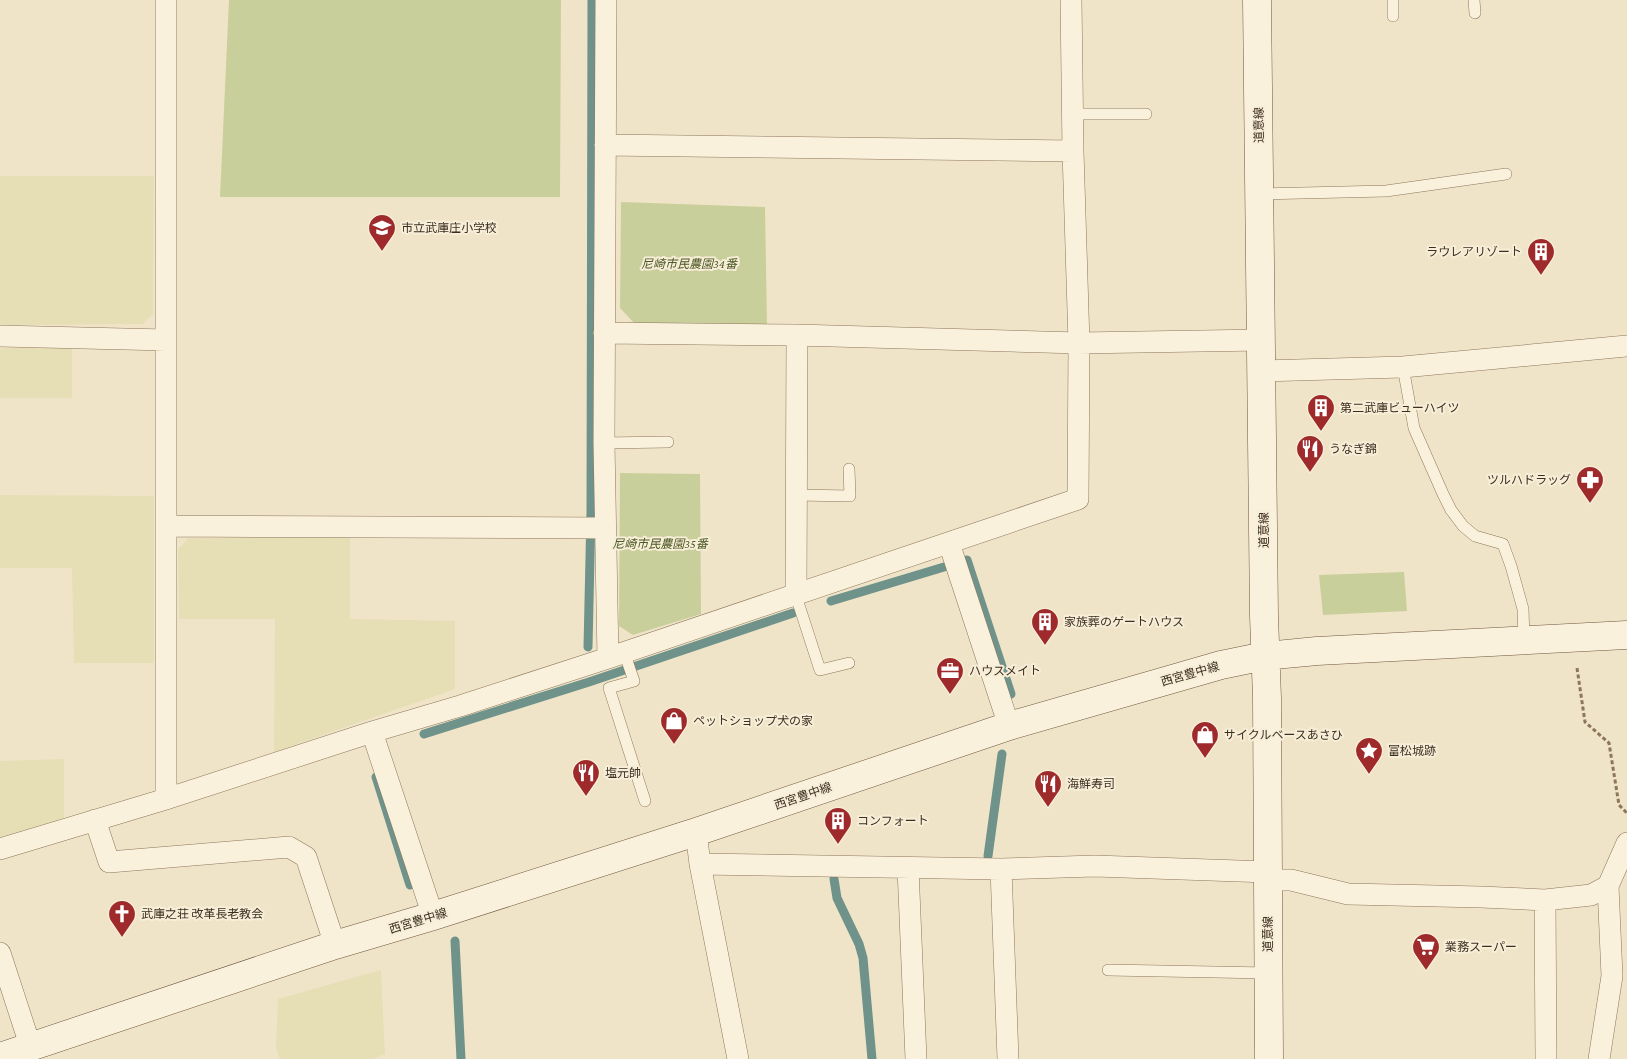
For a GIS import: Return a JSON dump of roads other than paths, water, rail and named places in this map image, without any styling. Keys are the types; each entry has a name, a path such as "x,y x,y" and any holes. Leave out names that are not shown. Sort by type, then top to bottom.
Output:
{"main road":[{"name":"道意線","path":"1257,0 1267,698 1269,1059"},
{"name":"西宮豊中線","path":"0,1058 335,945 433,916 696,832 1009,726 1221,665 1265,656 1627,636"}],"street":[{"path":"166,0 166,799"},
{"path":"606,0 604,443 596,528 620,657"},
{"path":"0,849 166,799 372,732 620,657 1078,499 1079,343 1073,152 1071,0"},
{"path":"605,146 1073,152"},
{"path":"604,333 797,335 1079,343 1262,340"},
{"path":"796,596 797,335"},
{"path":"0,336 166,340"},
{"path":"1262,371 1403,367 1627,346"},
{"path":"166,526 596,528"},
{"path":"949,543 1009,726"},
{"path":"372,732 433,916"},
{"path":"95,820 109,862 289,847 306,857 335,945"},
{"path":"696,832 700,864 738,1059"},
{"path":"1599,1059 1620,979 1608,886 1627,842"},
{"path":"700,864 1001,869 1095,866 1268,876 1348,894 1545,900 1591,895 1608,886"},
{"path":"908,868 916,1059"},
{"path":"1001,869 1008,1059"},
{"path":"1545,900 1546,1059"},
{"path":"0,953 30,1048"}],"lane":[{"path":"1393,0 1393,16"},
{"path":"1474,0 1475,13"},
{"path":"1073,114 1146,114"},
{"path":"1260,194 1386,191 1506,174"},
{"path":"1403,367 1414,428 1442,494 1451,510 1463,526 1474,536 1503,544 1512,566 1522,608 1524,641"},
{"path":"604,443 668,442"},
{"path":"797,495 850,496 849,469"},
{"path":"796,596 820,670 848,663"},
{"path":"620,657 634,681 609,688 645,801"},
{"path":"1108,970 1268,973"}],"waterway":[{"path":"588,647 591,512 592,0"},
{"path":"967,560 1011,694"},
{"path":"831,601 944,567"},
{"path":"424,734 589,682 793,613"},
{"path":"988,856 1002,754"},
{"path":"376,777 410,885"},
{"path":"834,879 837,898 859,944 863,958 872,1059"},
{"path":"455,941 461,1059"}],"place":[{"name":"市立武庫庄小学校","path":"382,252"},
{"name":"ラウレアリゾート","path":"1541,276"},
{"name":"第二武庫ビューハイツ","path":"1321,432"},
{"name":"うなぎ錦","path":"1310,473"},
{"name":"ツルハドラッグ","path":"1590,504"},
{"name":"家族葬のゲートハウス","path":"1045,646"},
{"name":"ハウスメイト","path":"950,695"},
{"name":"ペットショップ犬の家","path":"674,745"},
{"name":"サイクルベースあさひ","path":"1205,759"},
{"name":"富松城跡","path":"1369,775"},
{"name":"塩元帥","path":"586,797"},
{"name":"海鮮寿司","path":"1048,808"},
{"name":"コンフォート","path":"838,845"},
{"name":"武庫之荘 改革長老教会","path":"122,938"},
{"name":"業務スーパー","path":"1426,971"}],"park label":[{"name":"尼崎市民農園34番","path":"689,264"},
{"name":"尼崎市民農園35番","path":"660,544"}]}
